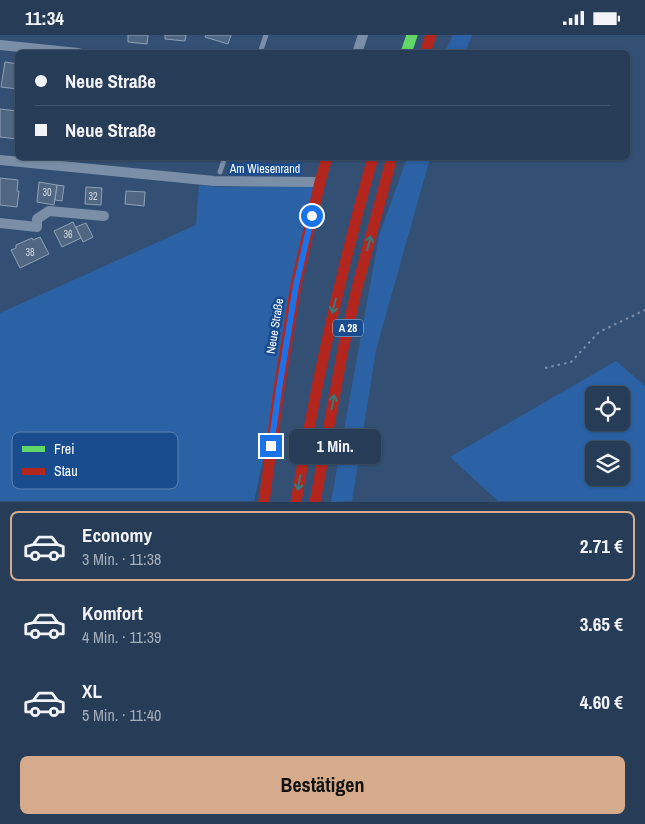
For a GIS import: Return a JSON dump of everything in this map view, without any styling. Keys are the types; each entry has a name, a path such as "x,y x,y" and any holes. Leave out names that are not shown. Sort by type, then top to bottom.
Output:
{"main road":[{"path":"407,50 412,35"},
{"path":"426,50 431,35"},
{"name":"Neue Straße","path":"264,501 279,389 296,285 326,160"},
{"name":"A 28","path":"296,501 331,315 372,160"},
{"name":"A 28","path":"315,501 343,349 391,160"}],"street":[{"path":"358,50 363,35"},
{"path":"0,45 51,50"},
{"name":"Am Wiesenrand","path":"0,161 214,181 320,182"},
{"path":"0,223 37,227 37,219 49,211 104,216"}],"lane":[{"path":"261,50 266,35"},
{"path":"220,172 224,160"}],"path":[{"path":"545,368 571,362 599,332 645,310"}],"shaded area":[{"path":"453,35 472,35 466,50 446,50"},
{"path":"406,160 429,160 376,350 352,501 331,502 379,236"},
{"path":"199,185 217,187 316,186 254,501 0,501 0,313 196,225"},
{"path":"616,361 645,386 645,501 498,501 450,457"}],"building":[{"path":"128,35 148,35 147,44 128,42"},
{"path":"165,35 186,35 185,41 165,39"},
{"path":"206,35 231,35 228,44 205,37"},
{"path":"5,62 15,64 15,89 1,87"},
{"path":"0,109 15,111 15,139 0,137"},
{"path":"0,178 18,180 17,207 0,205"},
{"path":"39,182 57,185 54,205 37,202"},
{"path":"57,185 64,186 62,201 55,200"},
{"path":"86,187 102,188 101,205 85,204"},
{"path":"126,191 145,192 144,206 125,204"},
{"path":"73,222 81,238 62,247 54,231"},
{"path":"86,223 93,237 83,242 76,227"},
{"path":"40,237 49,254 20,268 11,250 16,248 16,245 32,238 33,240"}],"traffic: fast":[{"path":"407,50 412,35"}],"traffic: jam":[{"path":"426,50 431,35"},
{"path":"264,502 279,389 296,285 326,160"},
{"path":"296,502 330,328 372,160"},
{"path":"315,502 343,349 357,288 391,160"}],"route":[{"path":"271,446 296,285 312,216"}]}
